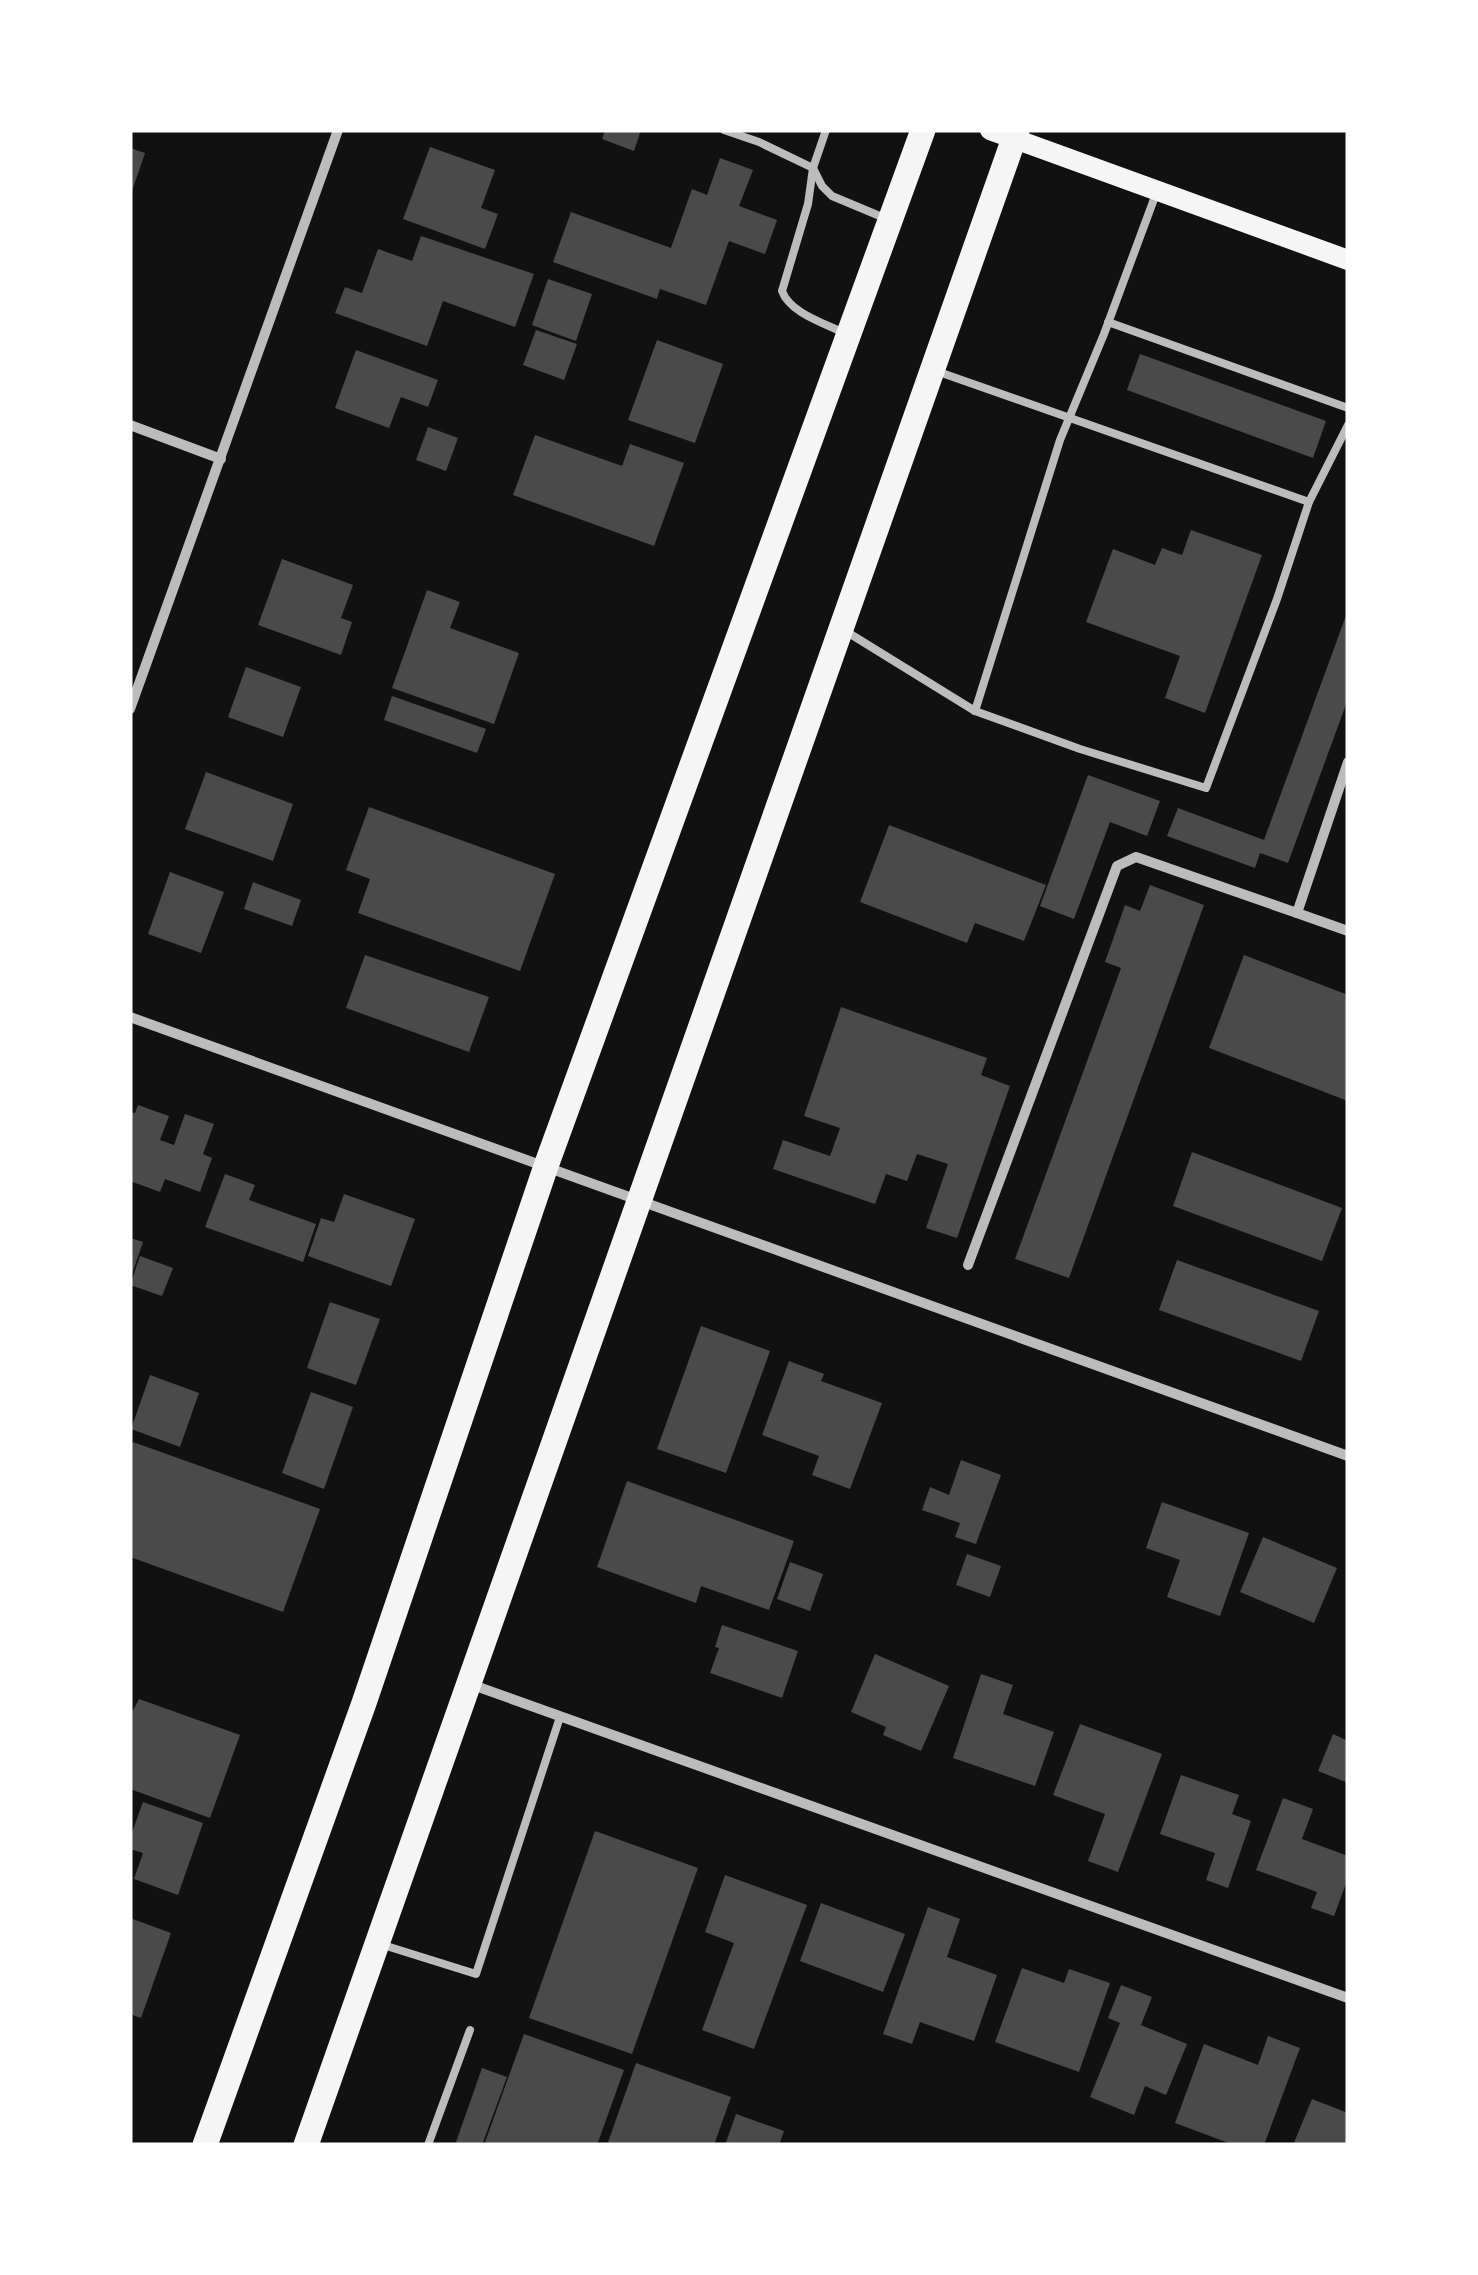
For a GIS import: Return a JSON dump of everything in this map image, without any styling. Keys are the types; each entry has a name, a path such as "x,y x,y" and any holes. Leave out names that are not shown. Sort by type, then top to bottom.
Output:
{"main road":[{"path":"206,2145 364,1704 546,1166 923,130"},
{"path":"306,2145 932,369 1007,133 1348,260"}],"street":[{"path":"130,708 338,130"},
{"path":"130,425 221,459"},
{"path":"1297,913 1348,762"},
{"path":"968,1264 1116,866 1136,857 1348,931"},
{"path":"130,1017 1348,1456"},
{"path":"470,1684 1348,1998"}],"lane":[{"path":"724,130 813,168 832,196 890,220"},
{"path":"826,130 782,291 784,298 799,310 848,336"},
{"path":"975,711 1060,440 1158,189"},
{"path":"1108,322 1348,408"},
{"path":"932,369 1309,502"},
{"path":"841,628 975,711 1206,788 1309,502 1348,425"},
{"path":"376,1942 476,1974 560,1717"},
{"path":"428,2145 470,2030"}],"building":[{"path":"605,130 641,130 634,151 602,139"},
{"path":"430,147 495,170 481,208 498,214 485,249 403,219"},
{"path":"130,148 145,153 131,194 130,194"},
{"path":"720,158 753,170 739,206 777,220 765,254 729,241 706,305 660,289 657,299 553,262 571,212 671,248 692,189 707,195"},
{"path":"421,236 534,274 515,327 443,301 427,346 335,313 345,287 362,293 378,249 412,261"},
{"path":"548,279 592,294 576,341 532,325"},
{"path":"536,330 577,344 564,380 523,365"},
{"path":"657,340 723,364 695,443 628,420"},
{"path":"356,350 438,380 428,407 401,397 389,428 335,408"},
{"path":"1140,354 1326,421 1313,458 1127,390"},
{"path":"428,427 458,438 446,471 416,460"},
{"path":"535,435 622,466 630,444 684,463 654,546 513,495"},
{"path":"1191,530 1262,555 1205,713 1165,698 1180,656 1086,622 1113,549 1155,565 1162,548 1182,555"},
{"path":"282,559 353,585 341,618 352,622 341,655 258,625"},
{"path":"427,590 460,602 450,628 519,653 494,724 392,688"},
{"path":"1348,610 1348,699 1288,863 1260,853 1255,868 1167,836 1178,808 1264,840"},
{"path":"246,667 301,687 283,737 228,717"},
{"path":"392,696 486,729 477,753 384,720"},
{"path":"206,772 293,804 273,861 185,829"},
{"path":"1088,775 1160,801 1147,836 1110,822 1074,919 1040,906"},
{"path":"369,807 555,874 520,971 358,913 370,879 346,870"},
{"path":"889,825 1046,885 1024,941 975,923 967,943 860,902"},
{"path":"170,872 224,892 201,953 148,934"},
{"path":"253,882 301,900 292,926 244,909"},
{"path":"1150,885 1204,905 1069,1278 1015,1259 1121,968 1105,962 1125,905 1140,911"},
{"path":"365,955 489,997 469,1052 346,1008"},
{"path":"1244,955 1348,995 1348,1101 1209,1048"},
{"path":"841,1007 987,1058 981,1075 1010,1086 957,1238 926,1228 948,1164 917,1154 907,1181 886,1174 875,1204 773,1169 783,1140 830,1156 840,1128 804,1116"},
{"path":"138,1105 169,1116 160,1140 174,1145 185,1114 214,1124 203,1154 212,1158 200,1192 165,1179 160,1192 130,1181 130,1112 135,1113"},
{"path":"1192,1152 1342,1208 1322,1261 1173,1206"},
{"path":"225,1174 255,1185 249,1200 316,1224 303,1262 205,1227"},
{"path":"344,1194 415,1219 391,1286 308,1256 321,1218 334,1222"},
{"path":"130,1238 143,1242 131,1277 130,1276"},
{"path":"140,1256 173,1268 162,1296 130,1285"},
{"path":"1177,1260 1319,1311 1301,1361 1159,1310"},
{"path":"330,1302 380,1319 356,1385 307,1368"},
{"path":"701,1326 770,1351 726,1473 657,1449"},
{"path":"789,1361 824,1374 821,1381 882,1403 850,1489 812,1475 819,1456 762,1435"},
{"path":"150,1375 199,1393 180,1447 131,1429"},
{"path":"311,1392 353,1407 324,1489 282,1473"},
{"path":"133,1442 320,1509 283,1612 130,1557"},
{"path":"961,1460 1001,1475 976,1544 955,1537 960,1523 922,1510 930,1487 949,1495"},
{"path":"627,1481 794,1541 769,1610 701,1586 696,1603 597,1567"},
{"path":"1162,1502 1249,1533 1220,1616 1167,1597 1180,1560 1146,1548"},
{"path":"1263,1537 1337,1568 1314,1623 1240,1592"},
{"path":"967,1554 1001,1566 990,1597 956,1585"},
{"path":"790,1562 823,1574 810,1611 777,1599"},
{"path":"722,1625 798,1651 782,1698 710,1673"},
{"path":"875,1654 949,1686 921,1751 883,1735 886,1727 851,1712"},
{"path":"981,1674 1013,1685 1003,1714 1054,1732 1035,1786 953,1758"},
{"path":"139,1699 240,1735 210,1818 130,1789 130,1716"},
{"path":"1080,1724 1162,1754 1118,1872 1088,1861 1105,1814 1053,1795"},
{"path":"1333,1734 1348,1741 1348,1783 1318,1771"},
{"path":"1181,1775 1239,1795 1232,1814 1251,1821 1228,1888 1206,1880 1215,1853 1160,1834"},
{"path":"1283,1798 1313,1809 1302,1839 1348,1856 1348,1878 1334,1916 1311,1908 1317,1892 1256,1870"},
{"path":"143,1802 203,1823 178,1895 134,1879 143,1853 130,1849 130,1838"},
{"path":"595,1831 698,1868 632,2054 529,2018"},
{"path":"725,1875 807,1905 754,2049 702,2030 734,1943 705,1932"},
{"path":"821,1903 905,1934 883,1992 800,1961"},
{"path":"928,1907 960,1919 947,1957 997,1975 974,2041 920,2022 912,2044 883,2034"},
{"path":"130,1918 171,1933 141,2018 130,2014"},
{"path":"1022,1968 1064,1983 1069,1969 1110,1983 1079,2072 995,2042"},
{"path":"1121,1985 1152,1997 1141,2025 1187,2044 1166,2095 1145,2086 1134,2115 1090,2097 1120,2023 1108,2018"},
{"path":"524,2034 624,2070 597,2145 484,2145"},
{"path":"1268,2036 1300,2048 1264,2145 1234,2145 1175,2123 1204,2044 1258,2065"},
{"path":"636,2063 731,2097 714,2145 607,2145"},
{"path":"482,2068 507,2077 482,2145 455,2145"},
{"path":"1312,2099 1348,2113 1348,2145 1293,2145"},
{"path":"736,2114 784,2131 779,2145 725,2145"}]}
